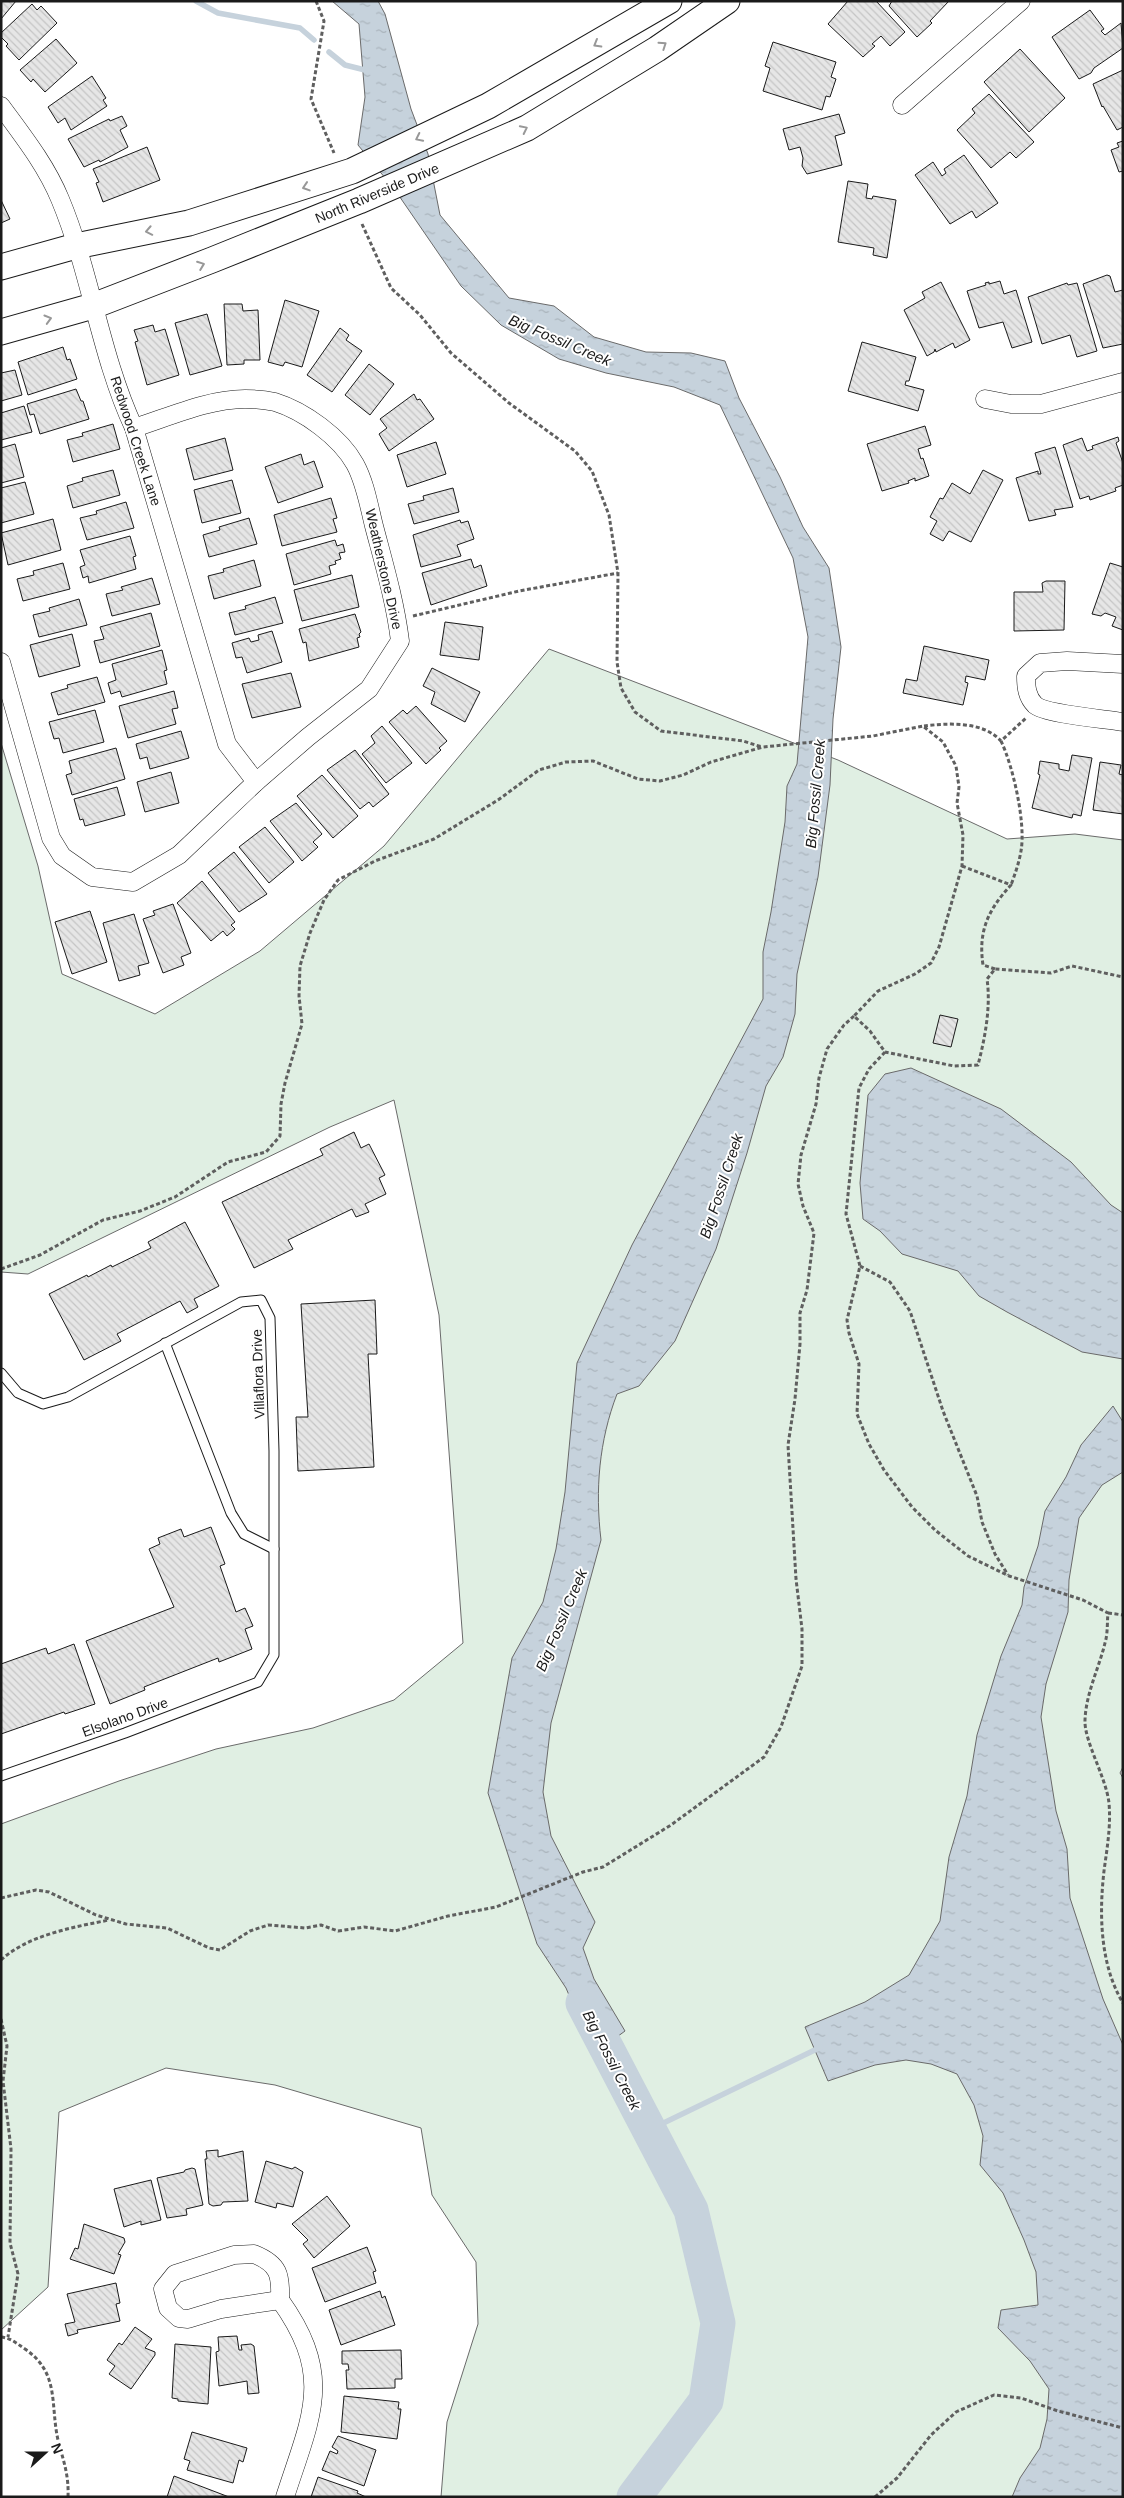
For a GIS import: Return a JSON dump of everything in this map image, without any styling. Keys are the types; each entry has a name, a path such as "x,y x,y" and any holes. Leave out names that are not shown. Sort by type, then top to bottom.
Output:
{"main road":[{"path":"1,267 76,246 189,223 352,171 463,116 488,106 669,1"},
{"name":"North Riverside Drive","path":"1,332 93,306 361,213 479,149 527,128 657,49 728,1"}],"street":[{"path":"902,105 1021,1"},
{"name":"Redwood Creek Lane","path":"1,106 42,161 61,200 123,404 134,428 227,744 256,782"},
{"path":"985,399 1012,404 1041,404 1123,382"},
{"name":"Weatherstone Drive","path":"1,662 51,838 62,856 92,877 133,882 180,855 256,782 308,737 369,689 400,640 398,619 367,498 355,465 346,452 319,427 302,415 274,402 243,399 210,404 134,428"},
{"path":"1123,664 1067,661 1040,663 1026,676 1027,691 1037,706 1043,710 1123,722"},
{"path":"280,2300 221,2310 188,2319 179,2318 168,2308 163,2289 175,2274 234,2255 254,2254 268,2259 275,2266 281,2280 280,2300 296,2323 306,2343 314,2382 311,2413 284,2497"}],"lane":[{"name":"Villaflora Drive","path":"1,1373 18,1393 43,1404 68,1397 241,1302 261,1300 270,1318 274,1655 258,1682"},
{"path":"165,1343 231,1513 244,1534 274,1549"},
{"name":"Elsolano Drive","path":"1,1776 125,1733 258,1682"}],"path":[{"path":"316,1 324,21 311,99 334,153"},
{"path":"361,213 391,288 420,315 451,353 509,403 576,451 592,471 609,515 618,573 617,662 621,688 635,712 661,731 743,741 762,747"},
{"path":"398,619 519,591 618,573"},
{"path":"1001,741 1037,706"},
{"path":"1,1269 40,1255 103,1220 140,1211 174,1197 228,1162 266,1152 280,1136 281,1104 302,1024 299,996 300,966 324,900 338,880 375,861 434,838 498,800 539,770 566,762 593,761 638,779 660,781 684,775 712,762 762,747 850,738 942,724 972,726 993,732 1001,741 1009,758 1020,820 1022,850 1011,885 1000,897 984,924 980,948 983,965 995,969 1051,973 1072,966 1123,977"},
{"path":"1,1898 36,1890 49,1892 111,1920 126,1924 167,1928 209,1948 220,1950 250,1931 268,1925 305,1928 321,1926 338,1931 364,1927 395,1931 448,1916 496,1907 583,1872 603,1867 671,1825 764,1757 781,1727 793,1698 802,1666 802,1629 796,1579 788,1445 795,1399 800,1344 800,1312 807,1290 814,1233 802,1206 798,1184 801,1155 816,1104 819,1078 827,1048 844,1025 878,991 898,980 915,974 931,963 939,947 962,866 963,834 957,803 960,787 956,766 943,742 923,726"},
{"path":"962,866 1011,885"},
{"path":"854,1016 870,1031 885,1052 954,1066 978,1065 990,993 987,979 995,969"},
{"path":"885,1052 869,1069 859,1088 846,1214 860,1266 847,1320 859,1364 857,1414 869,1444 912,1507 935,1530 968,1556 1009,1576 1083,1600 1108,1613 1123,1615"},
{"path":"860,1266 890,1282 910,1311 943,1412 977,1496 982,1522 995,1554 1009,1576"},
{"path":"1108,1613 1106,1641 1086,1706 1085,1722 1103,1774 1109,1802 1110,1828 1101,1896 1103,1929 1106,1964 1123,2003"},
{"path":"1,1960 10,1952 38,1940 77,1926 111,1920"},
{"path":"1,2019 6,2046 3,2081 12,2149 9,2214 10,2242 18,2274 8,2337"},
{"path":"1,2337 8,2337 33,2355 46,2372 54,2393 58,2439 66,2462 68,2497"},
{"path":"875,2497 897,2478 931,2436 956,2412 994,2395 1021,2398 1123,2428"}],"green space":[{"path":"549,649 838,760 1007,839 1075,834 1123,840 1123,1767 1120,1773 1123,1778 1123,2497 441,2497 447,2422 478,2324 476,2262 432,2195 421,2128 275,2085 166,2068 59,2112 48,2287 1,2330 1,1824 119,1781 216,1749 313,1728 394,1700 463,1643 439,1315 394,1100 330,1127 28,1274 1,1272 1,743 38,866 62,974 155,1014 260,951 384,846"}],"water":[{"path":"332,1 378,1 385,14 411,109 428,154 440,215 509,298 554,306 594,337 646,352 691,353 725,361 739,398 780,477 803,527 829,568 841,647 833,719 830,785 818,877 797,974 795,1014 783,1057 766,1086 716,1249 675,1341 639,1386 617,1394 606,1430 600,1466 598,1503 601,1540 551,1723 543,1792 551,1836 595,1922 583,1948 594,1979 625,2031 594,2054 566,1988 537,1944 488,1793 512,1658 543,1602 556,1549 565,1492 577,1363 632,1245 763,999 763,952 785,822 787,786 797,764 808,637 793,558 720,405 674,387 606,373 559,359 501,325 461,286 395,190 358,145 365,97 359,24"},
{"path":"911,1068 1001,1109 1071,1162 1111,1205 1123,1213 1123,1359 1082,1352 1007,1312 979,1296 958,1271 902,1254 880,1231 863,1219 860,1183 868,1095 885,1074"},
{"path":"1113,1406 1123,1422 1123,1472 1102,1485 1079,1518 1069,1580 1068,1612 1046,1684 1041,1717 1056,1811 1067,1849 1070,1898 1103,1999 1123,2045 1123,2497 1012,2497 1020,2478 1040,2448 1047,2419 1049,2389 1030,2361 998,2328 1001,2310 1038,2305 1036,2272 1003,2193 980,2165 983,2136 974,2105 957,2074 931,2064 906,2060 875,2065 828,2081 805,2027 865,2002 909,1975 940,1921 949,1857 967,1796 977,1735 1001,1656 1022,1605 1024,1587 1038,1546 1045,1511 1066,1477 1081,1445"}],"building":[{"path":"1,1 16,1 1,19"},
{"path":"848,1 876,1 905,32 890,46 881,36 872,44 875,46 863,57 828,24"},
{"path":"892,1 949,1 930,21 932,23 917,37 889,6"},
{"path":"32,4 37,10 41,6 57,23 19,60 6,46 8,44 1,37 1,33"},
{"path":"1090,10 1104,29 1101,31 1105,35 1121,23 1123,48 1094,68 1091,73 1079,79 1052,37"},
{"path":"56,39 77,63 45,92 33,79 31,82 20,70"},
{"path":"773,42 836,62 831,77 836,79 830,97 826,96 822,110 763,91 770,68 765,66"},
{"path":"1020,49 1065,98 1029,132 984,82"},
{"path":"1123,70 1123,127 1117,130 1102,107 1093,84"},
{"path":"92,76 106,98 103,100 107,106 71,130 65,118 58,123 48,107"},
{"path":"989,94 1034,142 1016,158 1010,152 991,168 957,130 975,113 972,109"},
{"path":"839,114 845,133 835,136 842,165 807,174 802,166 803,158 800,147 789,150 783,129"},
{"path":"122,116 127,126 120,130 128,147 100,162 99,160 84,167 68,139 109,119 110,121"},
{"path":"1123,141 1123,171 1119,172 1111,150 1119,147 1117,143"},
{"path":"147,147 160,180 103,202 96,183 99,182 93,169"},
{"path":"964,155 998,203 976,218 972,211 950,224 915,175 933,162 942,176 946,173 944,169"},
{"path":"848,181 868,184 866,198 872,199 873,196 896,200 887,258 873,255 874,248 838,242"},
{"path":"1,200 10,219 1,223"},
{"path":"1107,275 1110,276 1115,292 1123,290 1123,344 1103,348 1083,284"},
{"path":"1000,281 1004,294 1016,290 1032,342 1012,348 1003,322 979,328 967,291 986,285 985,283 989,282 989,284"},
{"path":"941,282 970,340 955,348 953,343 936,352 935,349 934,352 927,356 904,310 925,298 922,292"},
{"path":"1067,283 1068,285 1077,283 1097,351 1077,357 1070,335 1042,344 1028,297"},
{"path":"285,300 319,311 302,367 285,362 283,366 268,362"},
{"path":"224,304 242,304 243,311 258,310 260,360 244,360 244,364 227,365"},
{"path":"207,314 222,366 190,375 175,323"},
{"path":"153,325 155,332 165,329 179,375 147,385 135,342 138,341 134,330"},
{"path":"340,328 349,335 346,340 362,351 332,392 307,375"},
{"path":"862,342 916,357 909,381 906,381 905,385 924,390 918,411 848,391"},
{"path":"63,347 67,360 70,359 77,379 28,395 18,362"},
{"path":"369,364 394,384 370,415 345,395"},
{"path":"15,370 22,395 1,401 1,373"},
{"path":"76,389 81,401 83,401 89,419 40,434 34,414 30,415 27,404"},
{"path":"414,394 417,400 420,399 434,419 389,451 379,434 387,428 380,419"},
{"path":"24,406 32,432 1,440 1,413"},
{"path":"113,424 120,449 73,462 67,440 83,436 82,433"},
{"path":"925,426 931,445 918,449 929,476 915,481 915,478 908,481 909,483 882,491 867,444"},
{"path":"1118,437 1119,441 1116,443 1123,463 1123,485 1115,488 1116,491 1090,500 1089,496 1080,499 1063,445 1082,438 1087,451 1093,449 1092,446"},
{"path":"225,438 233,470 194,480 186,449"},
{"path":"436,442 446,474 407,487 397,455"},
{"path":"15,444 24,477 1,483 1,448"},
{"path":"1055,447 1073,507 1054,510 1056,515 1029,521 1016,478 1038,471 1038,474 1041,474 1035,453"},
{"path":"301,454 304,465 314,461 323,487 278,503 265,467"},
{"path":"113,470 120,495 73,508 67,486 83,481 82,478"},
{"path":"983,470 1003,480 971,542 949,531 943,541 930,534 937,521 930,517 940,498 943,499 952,483 970,494"},
{"path":"232,480 241,513 202,523 194,490"},
{"path":"25,482 34,514 1,523 1,488"},
{"path":"453,488 459,512 414,524 408,504 424,500 423,496"},
{"path":"331,498 337,518 333,519 337,532 282,546 274,515"},
{"path":"126,502 134,528 87,540 80,518 97,514 96,511"},
{"path":"249,518 257,544 209,557 203,535 220,530 219,527"},
{"path":"53,519 61,550 8,565 1,533"},
{"path":"460,520 461,523 468,521 474,539 457,545 461,556 421,567 413,535"},
{"path":"130,536 136,556 133,557 136,569 89,583 88,576 83,578 80,567 85,565 80,550"},
{"path":"335,540 337,546 343,544 345,552 339,553 341,559 335,561 336,564 329,566 331,574 294,585 286,554"},
{"path":"471,559 474,568 481,565 487,586 431,605 422,573"},
{"path":"254,560 261,586 214,599 208,576 224,572 223,569"},
{"path":"63,563 70,589 23,601 17,579 34,575 33,571"},
{"path":"1110,563 1123,567 1123,630 1112,626 1116,617 1105,613 1101,616 1092,614"},
{"path":"352,575 359,607 302,621 294,590"},
{"path":"152,578 160,604 112,616 106,594 123,590 121,587"},
{"path":"1046,581 1065,581 1064,630 1014,631 1014,592 1043,592 1042,583"},
{"path":"275,597 283,623 235,635 229,613 246,609 245,606"},
{"path":"79,599 87,625 39,637 33,615 50,611 49,608"},
{"path":"151,613 160,646 100,663 94,641 104,639 100,627"},
{"path":"355,614 361,632 359,634 360,637 357,638 359,647 309,661 306,642 303,643 299,629"},
{"path":"445,622 483,627 479,660 440,655"},
{"path":"272,631 282,662 247,673 242,657 236,658 232,643 249,638 251,642 259,640 258,635"},
{"path":"72,634 80,666 39,677 30,645"},
{"path":"924,646 989,660 985,680 966,676 965,682 968,683 963,705 903,693 906,679 917,681"},
{"path":"162,650 167,670 164,671 167,684 122,697 120,691 111,694 108,683 116,680 112,664"},
{"path":"432,668 480,692 465,722 431,704 435,692 423,686"},
{"path":"291,673 301,707 252,718 242,684"},
{"path":"97,677 105,702 58,715 51,693 68,688 67,685"},
{"path":"174,691 178,708 172,709 176,724 128,738 119,706"},
{"path":"416,706 447,741 439,748 441,750 426,764 389,722 403,710 407,714"},
{"path":"95,710 104,742 63,753 59,738 54,739 49,722"},
{"path":"382,726 412,763 386,783 362,754 375,743 371,736"},
{"path":"181,731 189,758 150,769 147,757 140,759 136,744"},
{"path":"116,748 125,779 72,795 66,775 72,773 69,761"},
{"path":"355,750 389,794 373,807 369,802 360,809 327,770"},
{"path":"1072,755 1092,758 1081,816 1073,814 1072,818 1032,808 1040,775 1038,774 1040,761 1059,764 1059,769 1069,771"},
{"path":"1100,762 1121,765 1119,774 1123,775 1123,814 1093,810"},
{"path":"171,772 179,803 145,812 137,782"},
{"path":"322,775 358,816 333,838 297,796"},
{"path":"117,787 125,815 85,826 83,819 80,820 74,799"},
{"path":"296,803 322,834 313,842 318,847 302,861 270,821"},
{"path":"265,827 294,862 269,883 239,847"},
{"path":"234,852 267,894 239,912 208,873"},
{"path":"202,881 235,922 231,925 235,929 227,936 223,931 211,941 177,903"},
{"path":"173,904 191,953 181,957 184,965 163,973 143,919 155,915 153,911"},
{"path":"90,911 107,962 72,974 55,922"},
{"path":"134,914 149,963 138,966 140,975 119,981 103,923"},
{"path":"940,1015 958,1019 951,1047 933,1043"},
{"path":"354,1132 361,1148 369,1144 385,1175 379,1178 386,1194 365,1204 369,1212 356,1217 352,1209 288,1240 293,1249 254,1268 222,1202 323,1155 320,1149"},
{"path":"185,1222 219,1286 194,1299 198,1307 187,1313 180,1301 117,1334 121,1341 84,1360 49,1294 87,1275 88,1277 111,1265 112,1267 151,1248 148,1242"},
{"path":"375,1300 377,1354 368,1354 374,1467 298,1471 296,1417 308,1417 301,1304"},
{"path":"211,1527 225,1564 220,1566 236,1612 245,1608 253,1626 245,1629 252,1649 219,1662 218,1658 144,1687 145,1690 110,1704 86,1641 174,1607 149,1549 160,1544 158,1538 181,1529 184,1537"},
{"path":"74,1644 95,1704 65,1714 64,1712 1,1734 1,1664 46,1648 48,1654"},
{"path":"218,2150 218,2157 243,2151 248,2201 223,2202 221,2205 213,2206 209,2204 206,2151"},
{"path":"266,2161 292,2169 295,2167 303,2172 293,2207 277,2203 276,2208 255,2202"},
{"path":"192,2168 195,2169 203,2205 186,2209 187,2215 167,2218 157,2178 184,2172"},
{"path":"151,2180 161,2220 141,2225 141,2221 124,2227 114,2189"},
{"path":"327,2196 350,2226 314,2258 303,2244 308,2240 292,2224"},
{"path":"84,2224 124,2238 125,2242 118,2254 121,2255 114,2274 70,2259 75,2248 78,2249"},
{"path":"367,2247 376,2271 373,2272 376,2283 325,2302 312,2268"},
{"path":"116,2283 120,2303 116,2304 120,2321 77,2330 78,2333 68,2336 65,2324 75,2322 67,2294"},
{"path":"380,2291 382,2298 385,2296 395,2325 341,2345 329,2310"},
{"path":"135,2327 152,2339 145,2348 155,2352 155,2355 131,2389 109,2374 115,2366 107,2360 119,2343 122,2345"},
{"path":"237,2336 239,2350 242,2350 241,2345 251,2344 254,2346 259,2393 248,2394 247,2381 219,2386 216,2352 219,2351 218,2337"},
{"path":"175,2344 211,2347 208,2404 178,2401 178,2399 172,2398"},
{"path":"401,2350 402,2379 395,2379 395,2388 347,2389 346,2370 349,2370 348,2364 342,2364 342,2351"},
{"path":"344,2396 399,2402 398,2409 401,2409 397,2439 341,2432"},
{"path":"192,2432 247,2448 243,2462 239,2460 233,2483 187,2470 190,2461 184,2459"},
{"path":"338,2436 376,2450 364,2486 322,2470 330,2451 337,2454 338,2451 332,2447"},
{"path":"174,2476 229,2497 167,2497"},
{"path":"318,2477 358,2491 357,2493 366,2497 311,2497"}],"waterway":[{"path":"196,1 218,13 300,28 314,40"},
{"path":"329,52 345,65 369,71"},
{"name":"Big Fossil Creek","path":"583,2003 691,2210 718,2323 706,2401 634,2497"},
{"path":"649,2130 821,2047"}]}
